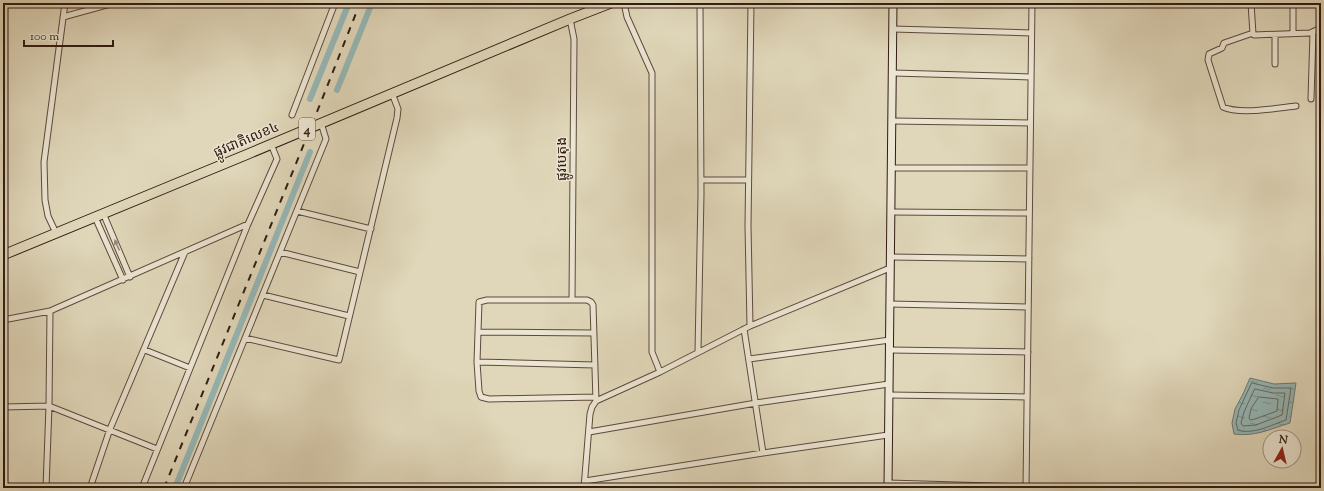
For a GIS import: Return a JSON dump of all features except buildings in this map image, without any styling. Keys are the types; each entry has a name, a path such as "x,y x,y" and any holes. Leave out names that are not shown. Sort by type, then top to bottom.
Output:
{"highway":[{"name":"ផ្លូវជាតិលេខ៤","path":"3,255 611,3"}],"street":[{"path":"56,233 48,216 45,200 44,162 65,3"},
{"path":"63,17 114,3"},
{"path":"292,115 335,3"},
{"path":"624,3 627,17 652,73 652,352 660,372"},
{"path":"698,352 701,180 700,3"},
{"path":"750,326 748,180 751,3"},
{"path":"893,3 888,485 1026,488 1032,3"},
{"path":"1251,3 1254,35 1313,32 1321,28"},
{"path":"1293,3 1293,33"},
{"name":"ផ្លូវបេតុង","path":"570,19 574,39 572,300"},
{"path":"893,29 1031,32"},
{"path":"1253,32 1224,43 1222,48 1209,54 1208,60 1223,107 1232,110 1261,110 1296,106"},
{"path":"1312,99 1313,32"},
{"path":"1274,35 1275,64"},
{"path":"893,74 1031,77"},
{"path":"245,338 339,360 397,118 398,109 392,94"},
{"path":"892,121 1030,123"},
{"path":"184,488 326,139 321,123"},
{"path":"142,488 248,224 277,159 271,144"},
{"path":"892,168 1030,168"},
{"path":"701,180 748,180"},
{"path":"297,211 371,229"},
{"path":"891,212 1029,213"},
{"path":"99,215 130,277"},
{"path":"99,215 123,280"},
{"path":"3,320 50,311 248,224"},
{"path":"90,488 110,429 145,350 185,252"},
{"path":"280,252 360,272"},
{"path":"890,257 1029,259"},
{"path":"584,488 590,414 596,399 593,305 587,300 479,302 477,362 479,391 481,397 596,399 660,372 750,326 890,268"},
{"path":"263,295 349,316"},
{"path":"890,304 1028,307"},
{"path":"46,488 50,406 50,311"},
{"path":"744,329 764,452"},
{"path":"478,332 594,333"},
{"path":"749,360 890,340"},
{"path":"145,350 190,368"},
{"path":"890,350 1028,352"},
{"path":"477,362 595,365"},
{"path":"589,432 756,403 889,384"},
{"path":"889,395 1027,397"},
{"path":"3,407 50,406 157,449"},
{"path":"585,481 764,452 888,435"}],"water":[{"path":"1250,378 1274,384 1296,383 1290,423 1272,429 1262,429 1262,432 1256,433 1242,435 1234,434 1232,423 1235,409"}],"waterway":[{"path":"310,99 349,3"},
{"path":"337,90 372,3"},
{"path":"175,488 310,152"}],"railway":[{"path":"164,488 360,3"}]}
